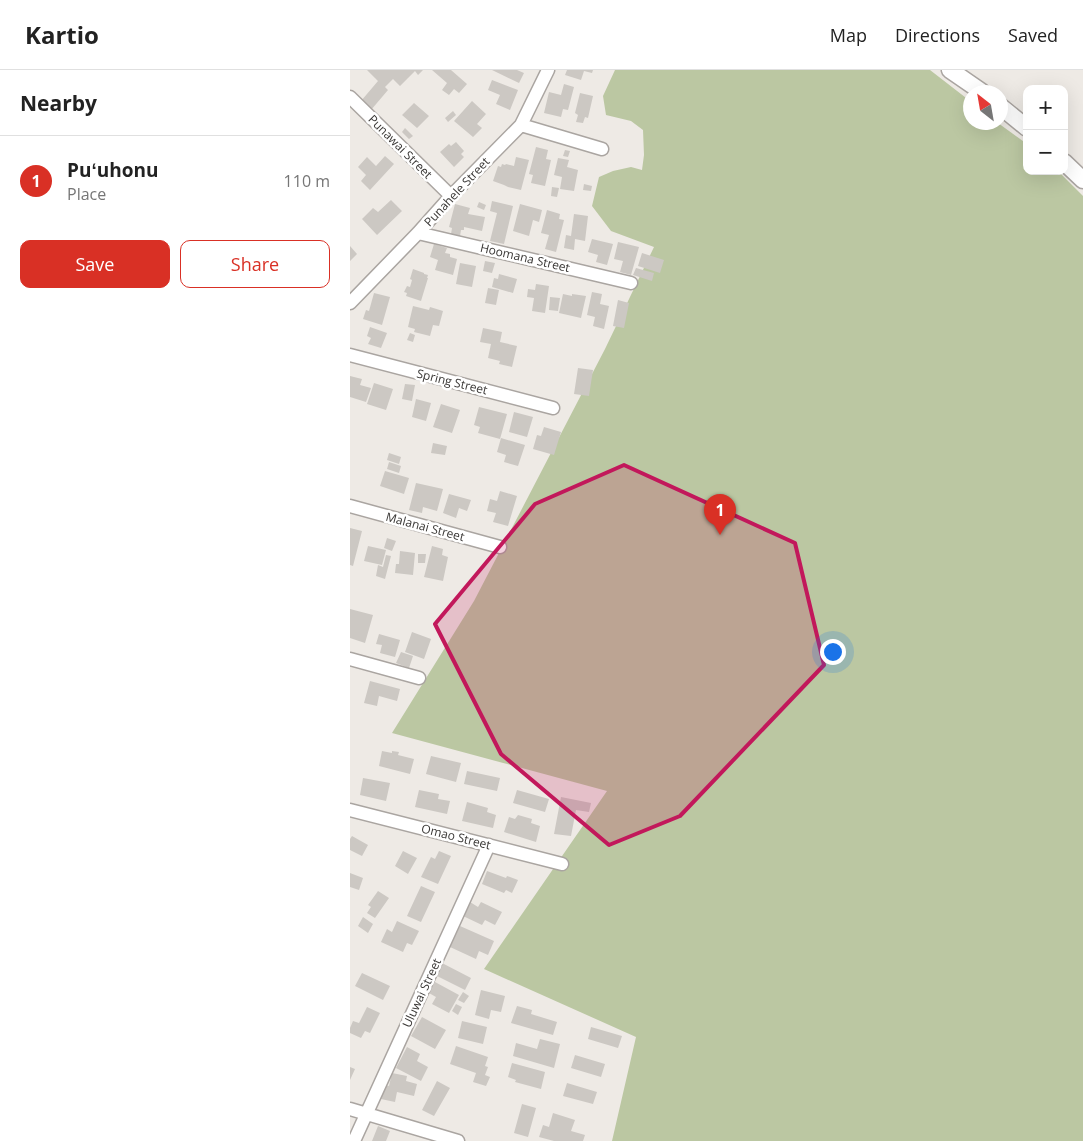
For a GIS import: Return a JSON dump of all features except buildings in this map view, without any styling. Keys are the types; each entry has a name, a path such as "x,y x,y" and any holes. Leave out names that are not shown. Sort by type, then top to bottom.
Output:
{"main road":[{"path":"950,70 972,85"},
{"path":"1008,113 1023,125"},
{"path":"1068,166 1083,180"}],"street":[{"name":"Punahele Street","path":"350,303 451,196 522,125 548,70"},
{"name":"Punawai Street","path":"350,97 451,196"},
{"path":"522,125 602,149"},
{"name":"Hoomana Street","path":"418,233 631,283"},
{"name":"Spring Street","path":"350,356 553,408"},
{"name":"Malanai Street","path":"350,506 500,547"},
{"path":"350,659 419,678"},
{"name":"Omao Street","path":"350,810 562,864"},
{"name":"Uluwai Street","path":"354,1141 490,845"},
{"path":"350,1109 458,1141"}],"highlighted area":[{"path":"624,465 795,543 824,665 680,816 609,845 501,754 435,624 535,504"}],"green space":[{"path":"615,70 930,70 963,96 963,130 1008,130 1023,141 1023,175 1062,175 1083,196 1083,1141 612,1141 636,1037 484,969 607,791 392,733 474,601 605,349 654,247 611,231 592,206 599,177 613,171 631,167 642,170 644,155 643,130 631,121 606,115 603,96"}],"place":[{"name":"Puʻuhonu","path":"720,535"}]}
